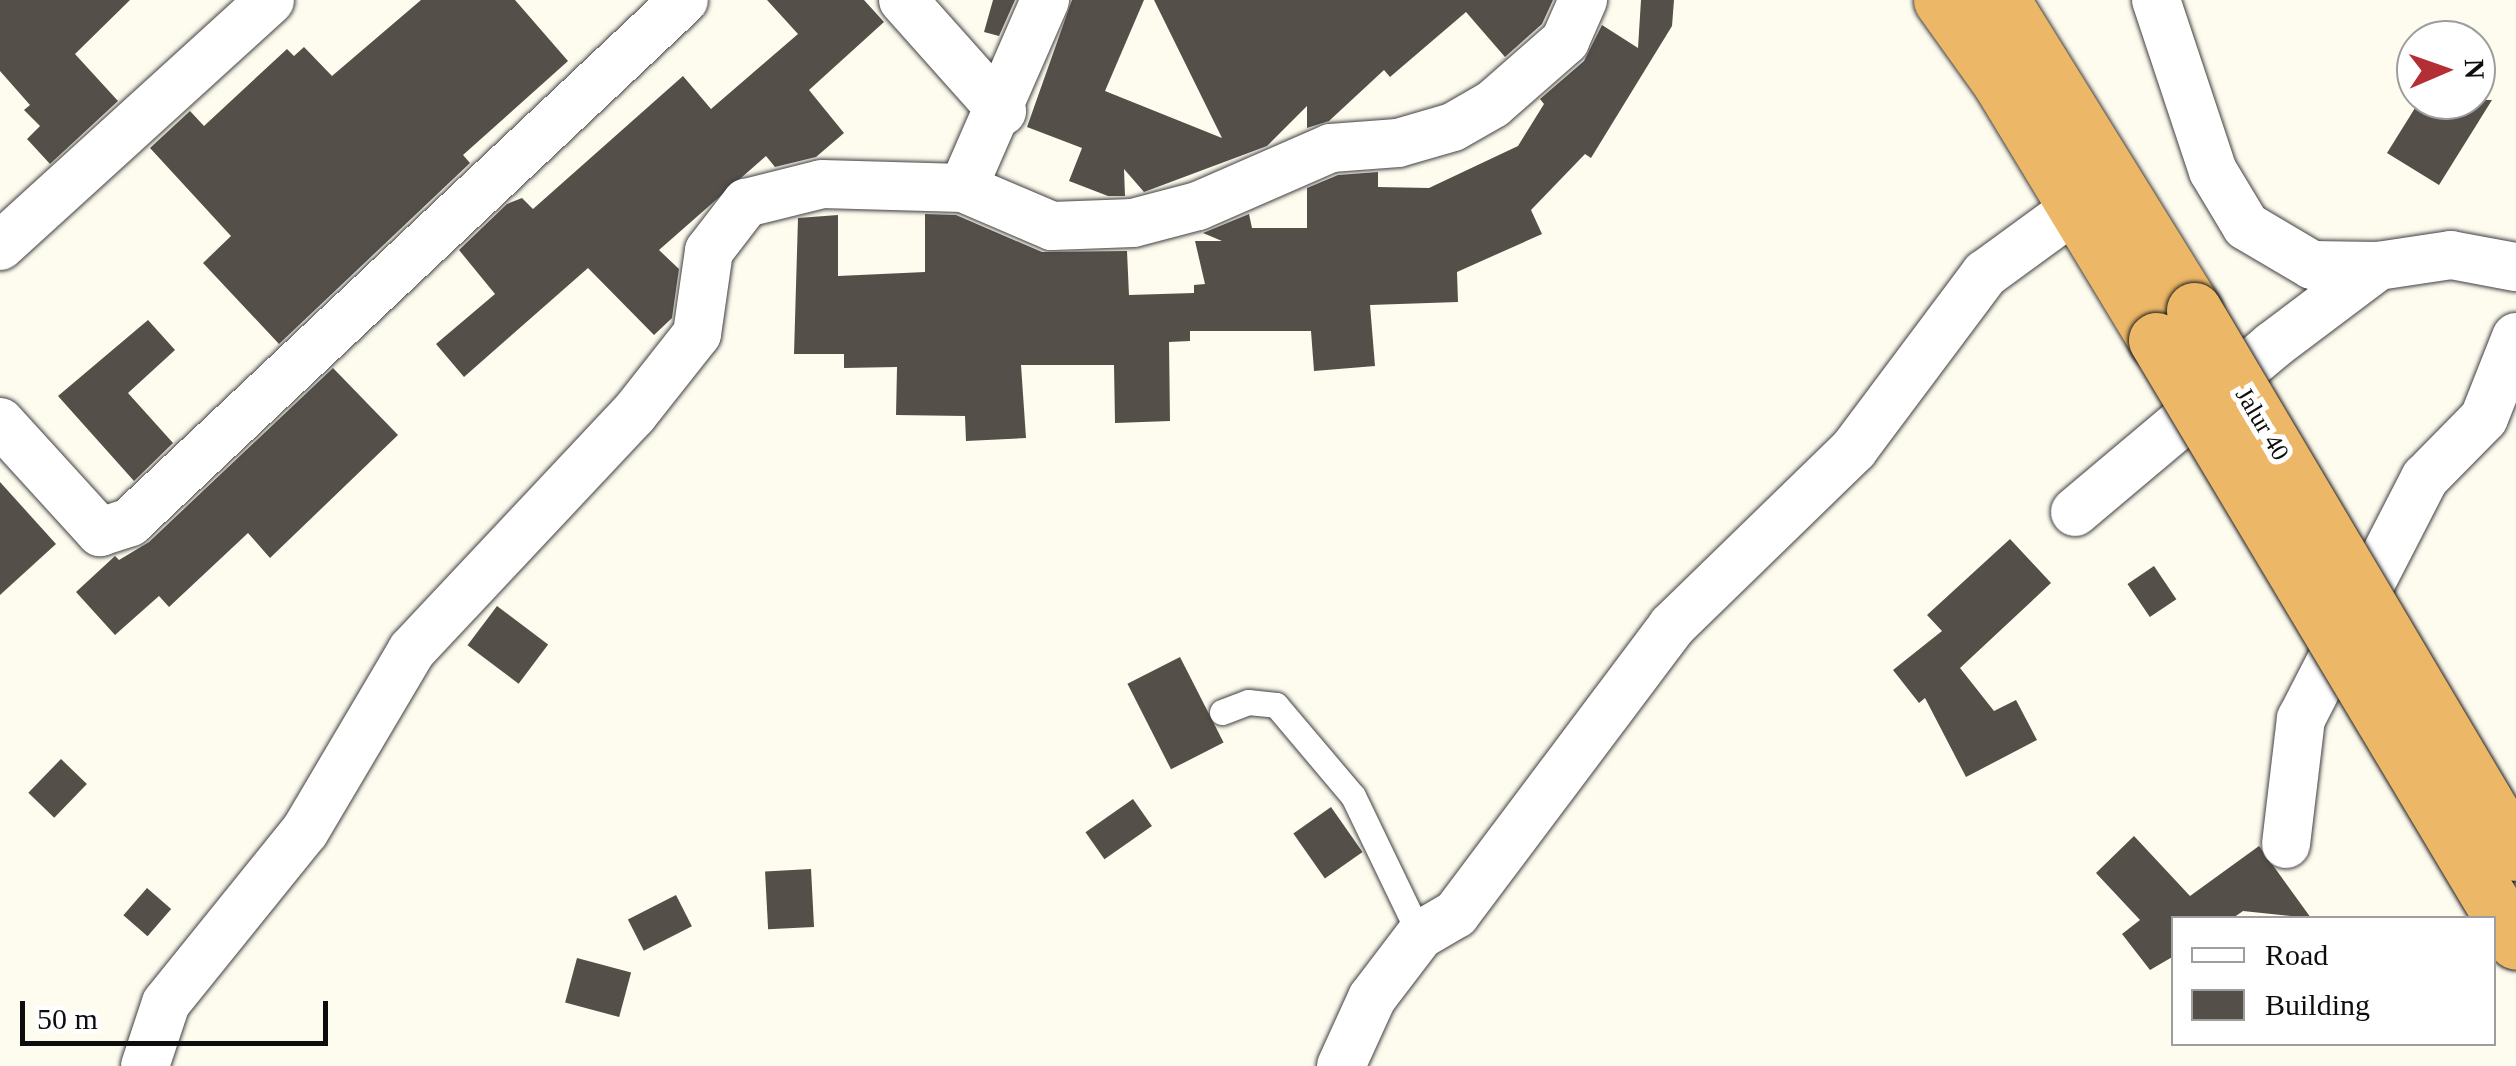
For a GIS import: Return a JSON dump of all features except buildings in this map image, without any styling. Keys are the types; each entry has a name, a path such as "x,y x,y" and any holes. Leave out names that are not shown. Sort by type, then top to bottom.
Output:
{"highway":[{"name":"Jalur 40","path":"1941,0 2077,207 2175,325"},
{"name":"Jalur 40","path":"2002,0 2175,325 2516,853"},
{"path":"2175,325 2516,942"}],"street":[{"path":"0,246 270,0"},
{"path":"0,422 100,532 130,522 684,0"},
{"path":"903,0 1002,111"},
{"path":"963,188 1002,111 1045,0"},
{"path":"145,1066 166,1004 305,831 412,650 633,414 697,334 709,251 724,225 746,203 789,188 963,188 1029,218 1073,228 1132,223 1198,206 1331,148 1398,143 1454,126 1493,104 1565,41 1583,0"},
{"path":"2156,0 2213,171 2246,226 2312,265 2378,266 2451,255 2516,266"},
{"path":"1341,1066 1372,998 1420,935 1456,914 1672,626 1854,449 1985,274 2077,207"},
{"path":"2075,512 2272,346 2378,266"},
{"path":"2286,844 2301,719 2425,478 2484,418 2516,337"}],"lane":[{"path":"1222,712 1248,702 1276,704 1353,796 1420,935"}]}
